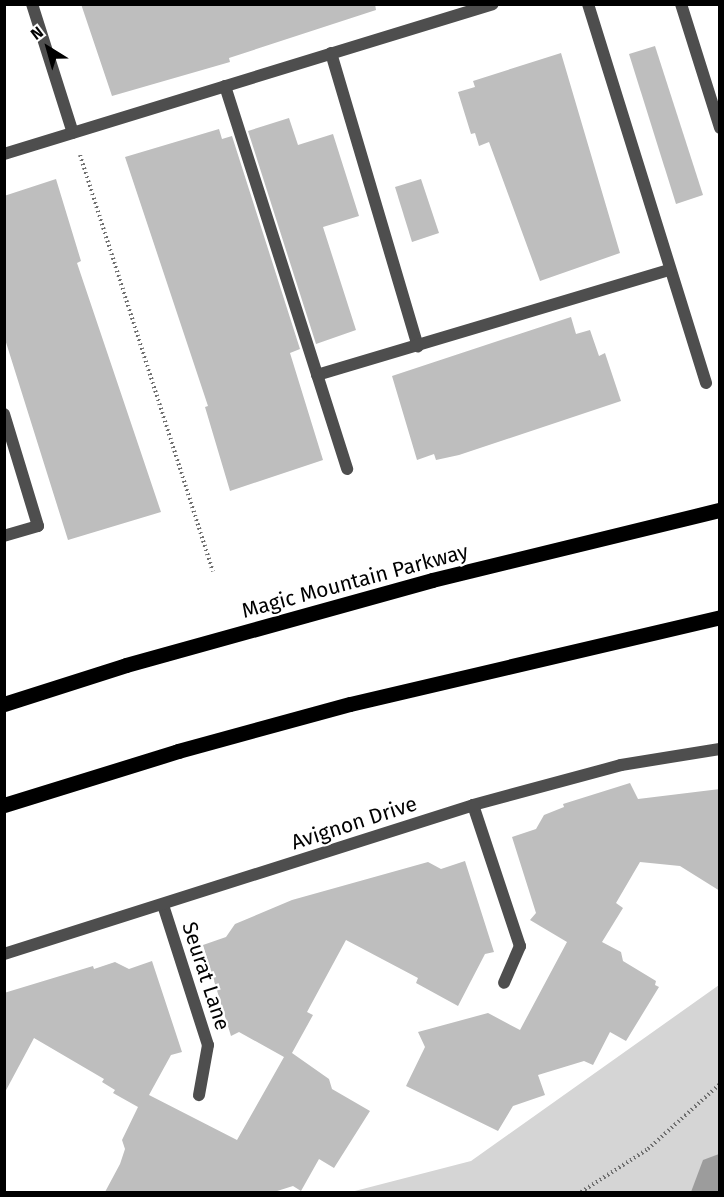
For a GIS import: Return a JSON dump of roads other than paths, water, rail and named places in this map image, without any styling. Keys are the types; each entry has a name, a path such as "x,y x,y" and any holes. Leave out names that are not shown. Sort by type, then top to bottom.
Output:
{"main road":[{"name":"Magic Mountain Parkway","path":"4,704 126,665 432,580 720,510"},
{"path":"4,805 178,751 350,704 720,618"}],"lane":[{"path":"32,4 73,133"},
{"path":"4,154 494,4"},
{"path":"588,4 706,383"},
{"path":"681,4 720,128"},
{"path":"331,53 418,346"},
{"path":"225,86 346,469"},
{"path":"317,375 670,270"},
{"path":"4,414 38,526 4,536"},
{"name":"Avignon Drive","path":"4,954 473,805 621,765 720,749"},
{"path":"473,805 520,946 504,982"},
{"name":"Seurat Lane","path":"163,905 208,1045 199,1095"}]}
